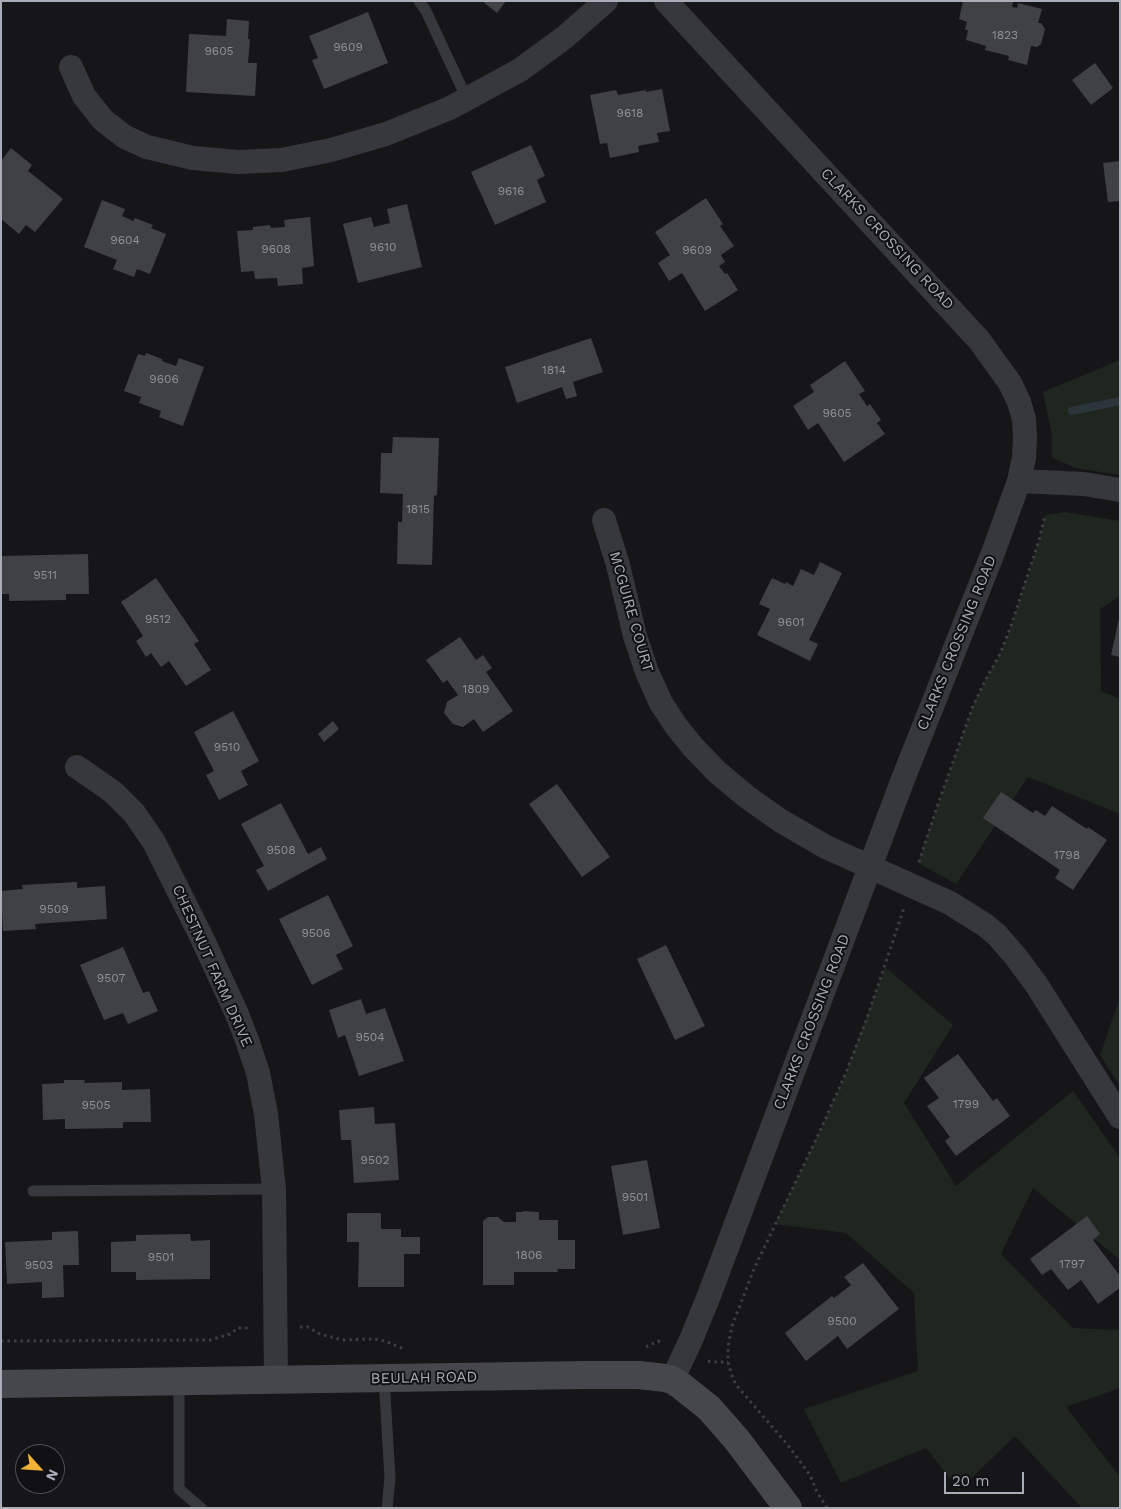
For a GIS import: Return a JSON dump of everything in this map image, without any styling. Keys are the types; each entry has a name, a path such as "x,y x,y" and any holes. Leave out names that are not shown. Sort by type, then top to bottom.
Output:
{"main road":[{"name":"BEULAH ROAD","path":"1,1384 612,1374 649,1375 672,1380 699,1398 737,1440 788,1508"}],"street":[{"path":"71,67 84,96 103,120 125,137 147,147 193,158 238,162 282,160 331,150 386,134 450,108 520,70 565,37 606,1"},
{"name":"CLARKS CROSSING ROAD","path":"666,1 990,353 1010,383 1019,402 1024,419 1025,438 1024,458 1019,481 993,553 903,779 710,1293 672,1380"},
{"path":"1019,481 1084,484 1120,490"},
{"name":"MCGUIRE COURT","path":"604,520 618,565 635,636 647,672 661,703 682,733 707,763 747,797 810,838 964,911 997,935 1036,984 1120,1117"},
{"name":"CHESTNUT FARM DRIVE","path":"77,767 112,792 140,821 154,842 202,938 237,1014 258,1074 267,1123 274,1189 276,1380"}],"lane":[{"path":"419,1 468,99"},
{"path":"33,1191 274,1189"},
{"path":"384,1378 390,1478 387,1508"},
{"path":"179,1382 179,1489 201,1508"}],"path":[{"path":"827,1508 817,1492 810,1475 733,1379 728,1362 728,1348 732,1326 754,1269 820,1131 856,1048 886,967 937,807 973,706 1000,654 1011,626 1039,540 1045,515"},
{"path":"1,1341 210,1340 230,1334 238,1328 276,1327 308,1327 320,1334 342,1340 374,1339"}],"shaded area":[{"path":"1120,360 1120,475 1075,468 1052,457 1052,435 1043,392"},
{"path":"1065,512 1120,521 1120,596 1100,609 1101,691 1120,699 1120,814 1028,777 956,884 918,863 973,706 1000,654 1011,626 1039,540 1045,515"},
{"path":"885,967 953,1025 904,1103 956,1186 1073,1091 1120,1158 1120,1260 1033,1188 1001,1254 1073,1328 1120,1330 1120,1388 1066,1407 1120,1477 1120,1508 1082,1508 1015,1436 959,1490 926,1448 841,1483 804,1409 918,1371 914,1293 846,1233 775,1224 845,1075"},
{"path":"1120,997 1120,1086 1100,1055"}],"building":[{"path":"482,1 506,1 497,13"},
{"path":"963,1 1013,1 1012,7 1017,8 1018,3 1042,9 1038,23 1041,23 1045,29 1041,44 1037,47 1031,46 1027,65 1008,60 1009,56 985,50 986,46 966,40 968,30 965,30 967,22 959,19"},
{"path":"368,12 388,63 324,89 312,60 318,58 309,36"},
{"path":"227,19 249,21 248,63 257,63 255,96 186,92 189,34 226,36"},
{"path":"1095,63 1113,88 1091,105 1072,80"},
{"path":"662,89 670,131 657,133 659,142 638,146 639,152 610,158 607,143 600,144 590,95 616,90 618,95"},
{"path":"531,145 545,176 537,180 546,202 495,225 471,172"},
{"path":"11,148 32,165 28,171 63,199 35,232 26,225 19,234 1,219 1,161"},
{"path":"1120,161 1120,201 1108,202 1103,163"},
{"path":"706,198 723,224 720,226 734,246 721,255 725,262 719,266 725,274 727,273 738,290 705,311 682,273 669,281 658,263 670,255 655,232"},
{"path":"102,200 125,209 122,216 133,221 135,218 153,225 151,228 166,234 150,274 137,269 134,277 113,269 117,260 84,247"},
{"path":"407,204 422,267 358,283 343,224 371,217 374,227 390,223 387,209"},
{"path":"310,217 314,266 302,268 303,284 278,286 277,278 255,279 254,271 241,272 237,231 253,230 253,227 270,225 271,228 285,227 284,220"},
{"path":"591,338 603,372 573,382 577,396 566,399 562,387 517,403 505,367"},
{"path":"146,353 176,366 179,358 204,367 183,426 159,417 161,411 139,403 141,397 124,391 138,354 145,356"},
{"path":"845,361 865,391 859,394 867,406 870,404 881,420 877,423 885,434 844,462 818,423 808,430 793,406 814,392 810,385"},
{"path":"393,437 439,438 437,495 434,496 432,565 397,564 398,522 402,522 403,494 380,493 381,453 392,453"},
{"path":"88,554 89,594 66,594 66,600 9,601 9,594 1,594 1,556"},
{"path":"820,562 842,573 809,640 818,644 810,661 757,635 770,609 759,604 772,578 793,586 801,569 814,575"},
{"path":"156,578 199,641 194,644 211,670 186,686 169,661 161,667 151,653 146,657 136,641 143,636 121,602"},
{"path":"1120,619 1120,657 1111,655"},
{"path":"460,637 476,660 483,655 492,668 486,672 513,711 483,732 474,719 463,727 453,724 444,713 447,702 458,695 447,680 443,683 426,660"},
{"path":"233,711 259,761 241,771 248,785 219,800 206,775 214,771 194,732"},
{"path":"333,721 339,729 324,742 318,734"},
{"path":"557,784 610,857 582,877 529,804"},
{"path":"1001,792 1033,813 1036,810 1045,816 1052,806 1107,840 1073,890 1055,878 1060,870 983,818"},
{"path":"281,803 308,854 321,847 327,859 268,891 256,870 264,866 241,824"},
{"path":"77,882 77,888 105,886 107,919 35,924 36,929 3,931 1,891 23,889 22,885"},
{"path":"328,895 353,946 336,955 343,969 312,985 279,919"},
{"path":"666,945 705,1026 675,1040 637,959"},
{"path":"123,947 143,993 149,991 158,1011 128,1024 123,1013 104,1020 80,965"},
{"path":"361,999 366,1014 385,1008 404,1061 359,1076 345,1035 338,1038 329,1010"},
{"path":"958,1054 993,1101 997,1098 1010,1116 956,1156 945,1141 950,1137 927,1106 939,1098 924,1078"},
{"path":"64,1080 85,1080 84,1083 122,1082 122,1090 150,1089 151,1122 123,1122 123,1128 65,1129 65,1119 43,1120 42,1084 64,1083"},
{"path":"374,1107 375,1124 395,1123 399,1180 354,1183 351,1140 341,1140 339,1110"},
{"path":"647,1160 660,1228 623,1235 611,1166"},
{"path":"516,1212 539,1212 539,1220 558,1220 558,1240 575,1240 575,1269 557,1269 558,1272 514,1272 514,1285 483,1285 483,1221 488,1217 498,1217 504,1222 516,1222"},
{"path":"347,1213 381,1213 381,1229 401,1229 401,1237 420,1237 420,1254 404,1254 404,1287 358,1287 359,1242 347,1242"},
{"path":"1087,1216 1100,1234 1093,1240 1120,1276 1120,1288 1098,1304 1081,1280 1068,1290 1051,1269 1042,1275 1030,1259"},
{"path":"78,1231 79,1265 63,1265 64,1297 42,1298 42,1282 7,1284 5,1242 52,1240 52,1232"},
{"path":"190,1234 191,1241 210,1240 210,1279 136,1280 136,1272 111,1272 111,1242 136,1241 136,1235"},
{"path":"863,1263 899,1309 847,1349 838,1336 806,1361 785,1333 832,1296 834,1298 851,1285 844,1277"}],"waterway":[{"path":"1072,411 1120,401"}]}
